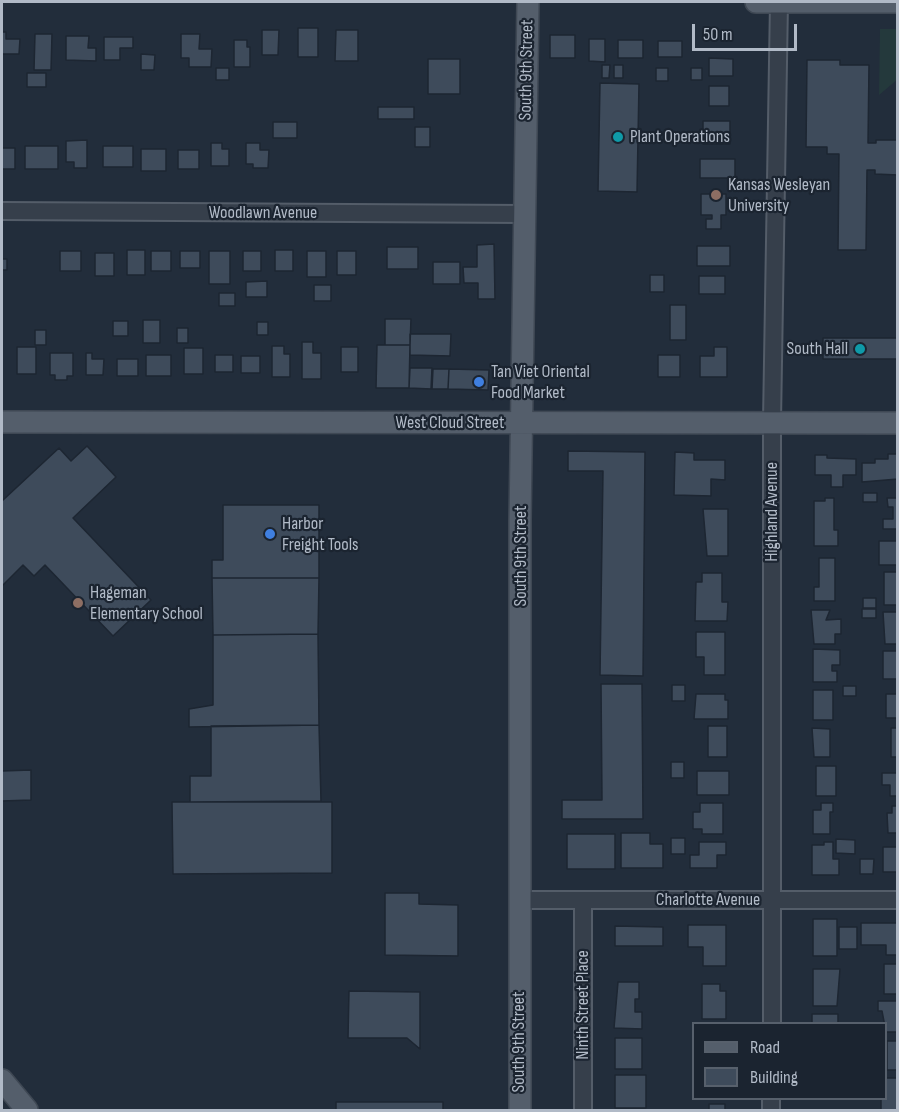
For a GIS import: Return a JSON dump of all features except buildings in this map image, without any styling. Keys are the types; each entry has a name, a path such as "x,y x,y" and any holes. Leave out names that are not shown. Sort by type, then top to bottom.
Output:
{"main road":[{"name":"South 9th Street","path":"520,1110 522,423 528,2"},
{"path":"756,2 897,2"},
{"name":"West Cloud Street","path":"2,422 772,421 897,423"},
{"path":"2,1080 27,1110"}],"street":[{"name":"Highland Avenue","path":"772,1022 774,900 772,421 779,2"},
{"name":"Woodlawn Avenue","path":"2,211 524,214"},
{"name":"Charlotte Avenue","path":"519,900 897,900"},
{"name":"Ninth Street Place","path":"583,900 583,1110"}],"green space":[{"path":"880,29 897,29 898,79 879,95"}],"place":[{"name":"Plant Operations","path":"618,137"},
{"name":"Kansas Wesleyan University","path":"716,195"},
{"name":"South Hall","path":"860,349"},
{"name":"Tan Viet Oriental Food Market","path":"479,382"},
{"name":"Harbor Freight Tools","path":"270,534"},
{"name":"Hageman Elementary School","path":"78,603"}]}
